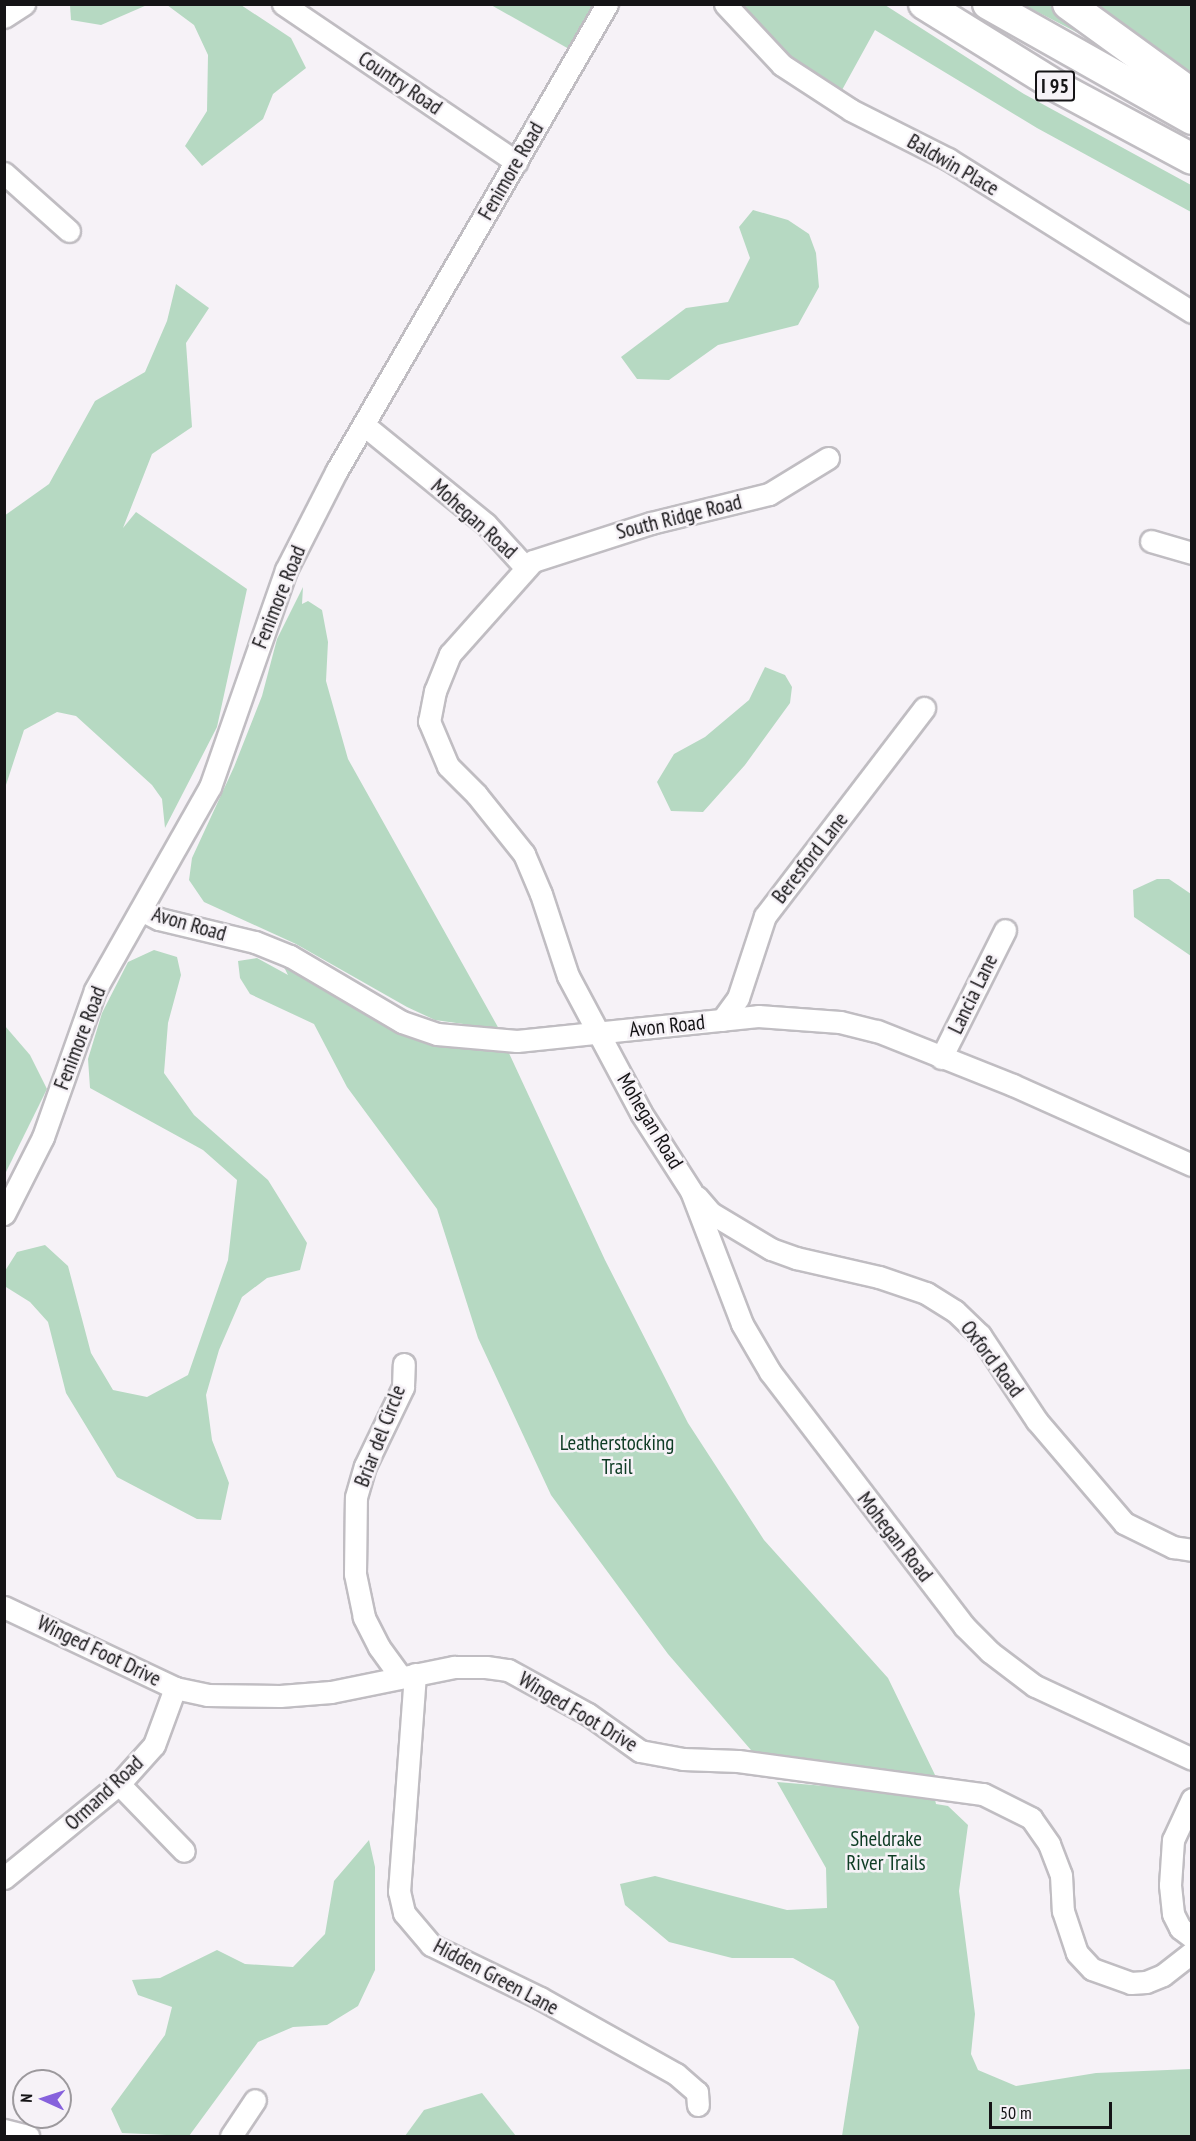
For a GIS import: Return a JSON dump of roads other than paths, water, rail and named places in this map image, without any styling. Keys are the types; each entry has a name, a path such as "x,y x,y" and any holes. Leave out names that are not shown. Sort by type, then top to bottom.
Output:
{"highway":[{"name":"I 95","path":"924,4 1056,86 1191,159"},
{"name":"I 95","path":"988,4 1191,119"},
{"path":"1068,4 1191,94"}],"street":[{"path":"4,17 24,4"},
{"name":"Country Road","path":"283,4 516,162"},
{"name":"Fenimore Road","path":"4,1214 43,1137 95,990 210,787 286,570 364,425 607,4"},
{"name":"Baldwin Place","path":"725,4 782,65 821,91 851,110 948,159 1191,312"},
{"path":"4,173 69,231"},
{"name":"Mohegan Road","path":"364,425 486,524 526,568 450,654 435,691 429,721 448,766 476,794 524,854 541,894 568,976 641,1113 692,1191 742,1324 770,1372 964,1626 990,1652 1035,1686 1191,1759"},
{"name":"South Ridge Road","path":"526,568 533,561 577,544 769,494 828,458"},
{"path":"1151,541 1191,553"},
{"name":"Beresford Lane","path":"722,1020 738,998 765,916 924,708"},
{"name":"Avon Road","path":"141,910 159,919 255,942 290,956 402,1022 437,1034 518,1041 722,1020 797,1017 840,1022 876,1031 1013,1085 1191,1165"},
{"name":"Lancia Lane","path":"941,1058 1005,930"},
{"name":"Oxford Road","path":"692,1191 711,1213 771,1249 796,1258 879,1277 926,1293 955,1311 980,1335 1037,1420 1124,1524 1173,1547 1191,1550"},
{"name":"Briar del Circle","path":"404,1364 403,1387 365,1466 356,1497 355,1574 364,1617 379,1647 407,1675"},
{"name":"Winged Foot Drive","path":"4,1607 176,1688 207,1695 280,1696 331,1692 454,1667 508,1670 588,1714 640,1751 683,1759 738,1761 983,1794 1031,1818 1049,1844 1061,1875 1063,1911 1077,1953 1092,1969 1131,1983 1146,1982 1163,1975 1191,1952"},
{"name":"Hidden Green Lane","path":"407,1675 399,1892 404,1913 431,1945 519,1988 676,2074 698,2092 698,2105"},
{"name":"Ormand Road","path":"4,1878 119,1784 154,1745 176,1688"},
{"path":"119,1784 184,1851"},
{"path":"1191,1799 1173,1840 1170,1885 1173,1914 1180,1928 1191,1937"},
{"path":"231,2136 255,2100"},
{"path":"5,2131 28,2136"}],"park label":[{"name":"Leatherstocking Trail","path":"617,1455"},
{"name":"Sheldrake River Trails","path":"886,1851"}]}
